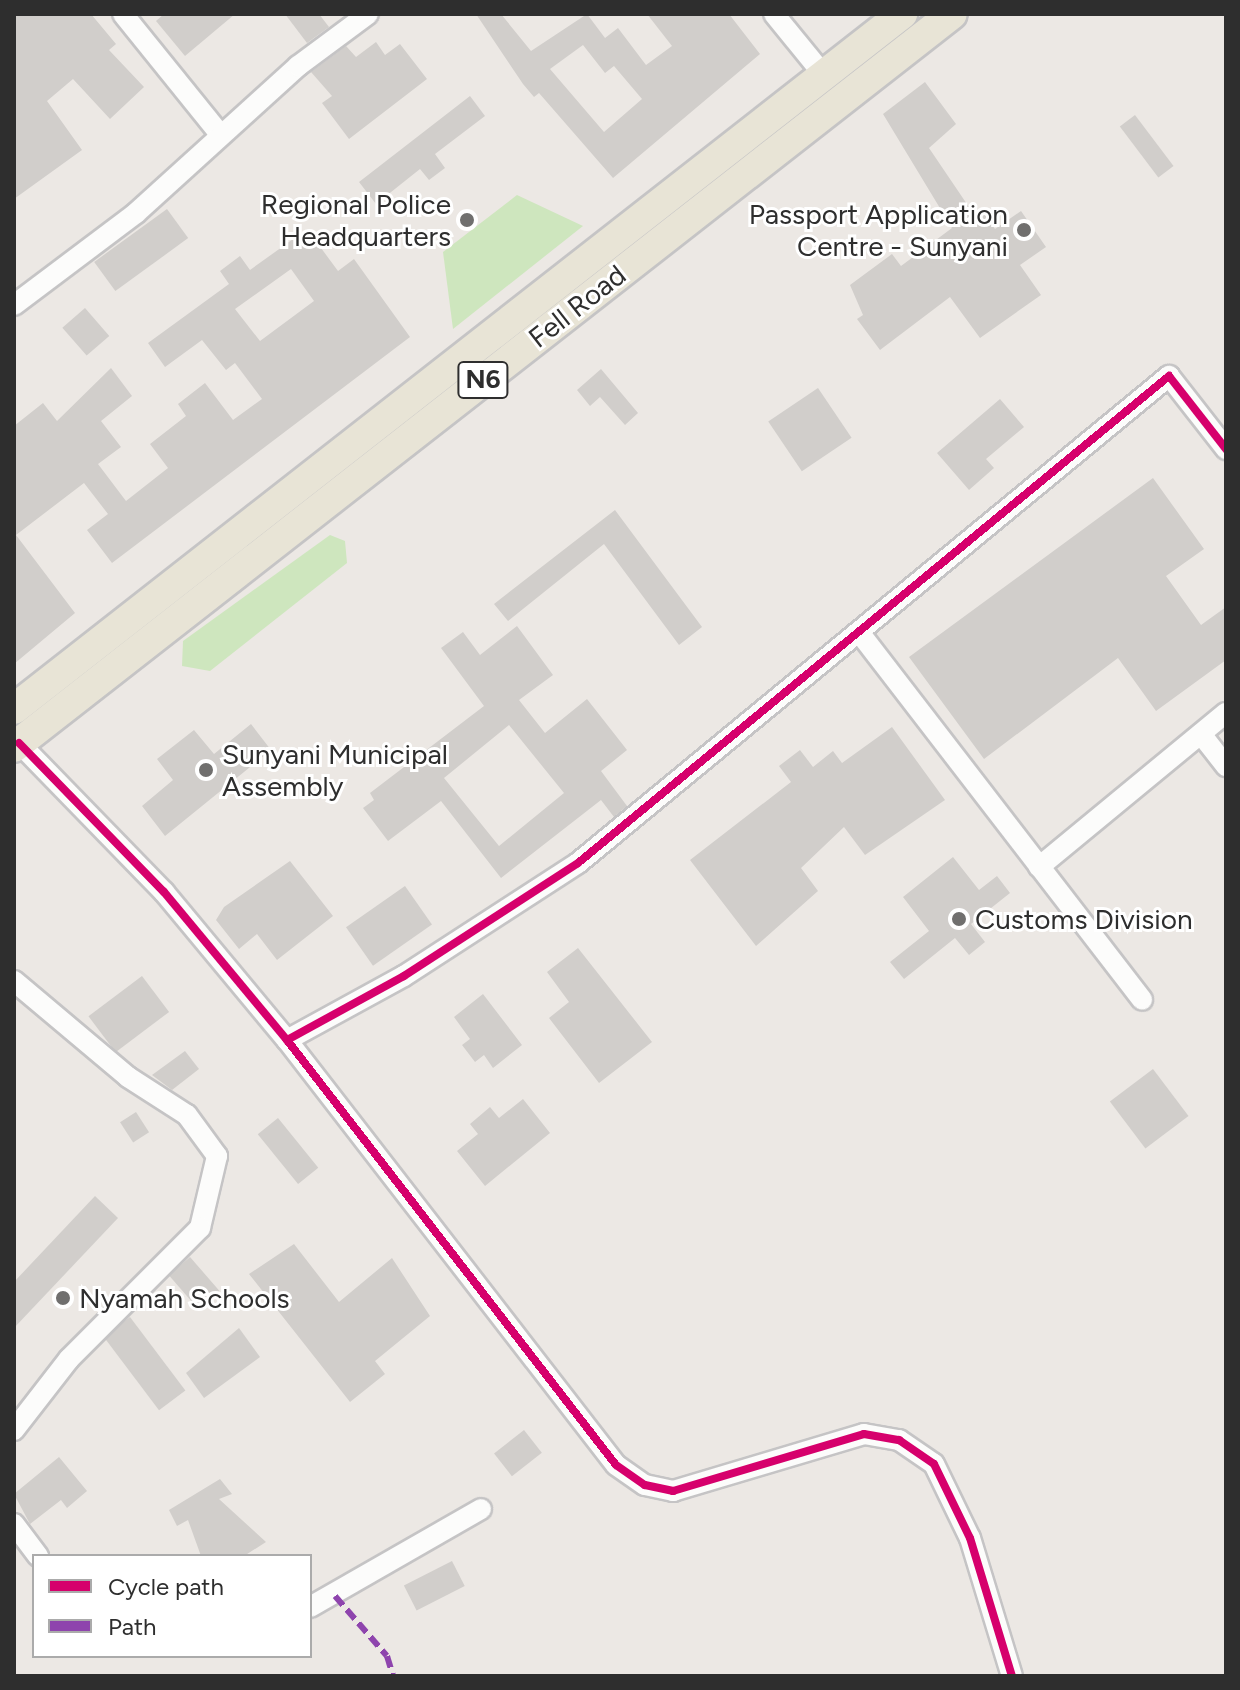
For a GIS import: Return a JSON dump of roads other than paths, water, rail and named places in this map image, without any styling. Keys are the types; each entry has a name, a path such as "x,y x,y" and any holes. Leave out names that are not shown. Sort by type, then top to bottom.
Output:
{"main road":[{"name":"Fell Road","path":"14,709 902,14"},
{"name":"Fell Road","path":"17,745 952,14"}],"street":[{"path":"123,14 220,134"},
{"path":"14,305 136,213 220,134 368,14"},
{"path":"774,14 823,74"},
{"path":"287,1040 404,976 578,863 1169,376 1226,449"},
{"path":"859,632 1142,1000"},
{"path":"1039,867 1226,713"},
{"path":"1201,734 1226,766"},
{"path":"17,745 164,892 287,1040 386,1162 576,1421 645,1485 673,1491 725,1480 864,1434 899,1440 934,1464 970,1538 1012,1676"},
{"path":"14,981 128,1077 187,1115 217,1156 200,1228 69,1359 14,1430"},
{"path":"312,1606 481,1509"},
{"path":"14,1524 36,1554"}],"place":[{"name":"Regional Police Headquarters","path":"467,220"},
{"name":"Passport Application Centre - Sunyani","path":"1024,230"},
{"name":"Sunyani Municipal Assembly","path":"206,770"},
{"name":"Customs Division","path":"959,919"},
{"name":"Nyamah Schools","path":"63,1298"}]}
